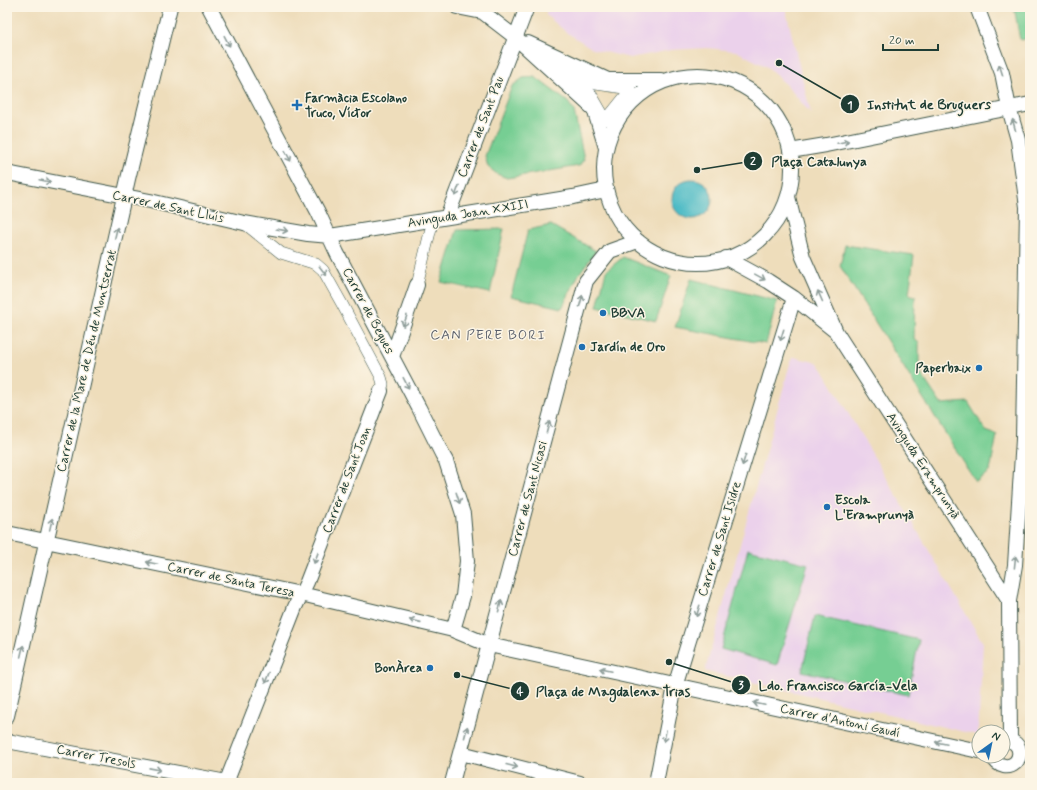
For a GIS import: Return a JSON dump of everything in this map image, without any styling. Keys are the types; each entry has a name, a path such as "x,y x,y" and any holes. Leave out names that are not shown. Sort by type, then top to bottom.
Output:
{"street":[{"name":"Carrer de la Mare de Déu de Montserrat","path":"7,716 124,197 170,7"},
{"name":"Carrer de Begues","path":"209,7 330,236 337,253 446,461 464,514 467,561 463,596 453,630"},
{"path":"457,7 479,9 515,37 594,109 606,148"},
{"name":"Carrer de Sant Pau","path":"447,217 527,7"},
{"path":"977,7 1002,72 1009,108 1018,140 1027,207 1022,455 1015,565 1009,601 1006,724"},
{"path":"515,37 608,80 666,80 686,76 716,77 732,82 748,90 761,100 773,112 785,135 790,151 792,170 790,188 781,214 771,229 743,252 726,258 703,263 680,261 668,258 647,248 638,241 617,217 606,190 604,165 606,148 612,130 627,107 641,94 666,80"},
{"path":"529,45 596,84 631,88 606,120 591,94 529,45"},
{"path":"790,151 1030,104"},
{"name":"Carrer de Sant Lluís","path":"7,173 244,223 308,234 330,236"},
{"name":"Avinguda Joan XXIII","path":"330,236 573,197 606,190"},
{"path":"788,197 803,257 836,332"},
{"path":"392,357 417,285 433,220"},
{"name":"Carrer de Sant Joan","path":"228,783 383,384 381,377 323,270 316,264 282,253 244,223"},
{"name":"Carrer de Sant Nicasi","path":"452,783 586,281 610,251 638,241"},
{"path":"726,258 768,281 794,298 836,332"},
{"name":"Carrer de Sant Isidre","path":"656,783 675,686 794,298"},
{"name":"Avinguda Eramprunyà","path":"836,332 1009,601"},
{"name":"Carrer de Santa Teresa","path":"7,533 301,594 453,630 489,645"},
{"name":"Carrer d'Antoni Gaudí","path":"489,645 971,750"},
{"name":"Carrer Tresols","path":"7,741 228,783"},
{"path":"998,764 1003,766 1011,766 1015,763 1024,762 1019,754 1018,746 1015,742 1011,741"},
{"path":"461,753 580,783"}],"shaded area":[{"path":"547,7 785,7 811,114 790,89 769,68 736,51 707,48 671,50 630,58 593,49 566,32 546,15"},
{"name":"Escola L'Eramprunyà","path":"794,357 818,363 823,370 983,643 979,724 971,724 971,733 705,671 790,364"}],"green space":[{"path":"1014,7 1030,7 1030,38 1020,40"},
{"path":"535,77 568,102 574,111 584,159 579,166 507,178 497,174 488,167 485,156 512,86 523,78"},
{"path":"551,225 596,251 579,274 562,308 511,296 528,230"},
{"path":"504,229 490,293 441,282 457,230"},
{"path":"845,245 914,255 909,294 915,296 914,339 919,343 919,371 941,404 968,402 986,431 997,435 990,471 976,482 840,266"},
{"path":"623,257 671,276 656,321 597,307 606,271"},
{"path":"691,279 777,301 766,344 675,327"},
{"path":"748,549 808,564 777,665 721,649"},
{"path":"815,616 919,640 908,695 802,671"}],"water":[{"path":"696,179 703,182 709,188 712,199 711,207 703,216 696,219 688,219 681,216 673,207 672,195 675,188 684,180"}],"place":[{"name":"Institut de Bruguers","path":"779,63"},
{"name":"Farmàcia Escolano Truco, Víctor","path":"297,105"},
{"name":"Plaça Catalunya","path":"697,170"},
{"name":"BBVA","path":"603,313"},
{"name":"Jardín de Oro","path":"582,347"},
{"name":"Paperbaix","path":"979,368"},
{"name":"Escola L'Eramprunyà","path":"827,507"},
{"name":"Ldo. Francisco García-Vela","path":"669,662"},
{"name":"BonÀrea","path":"430,668"},
{"name":"Plaça de Magdalena Trias","path":"457,675"}],"district":[{"name":"CAN PERE BORI","path":"488,335"}]}
